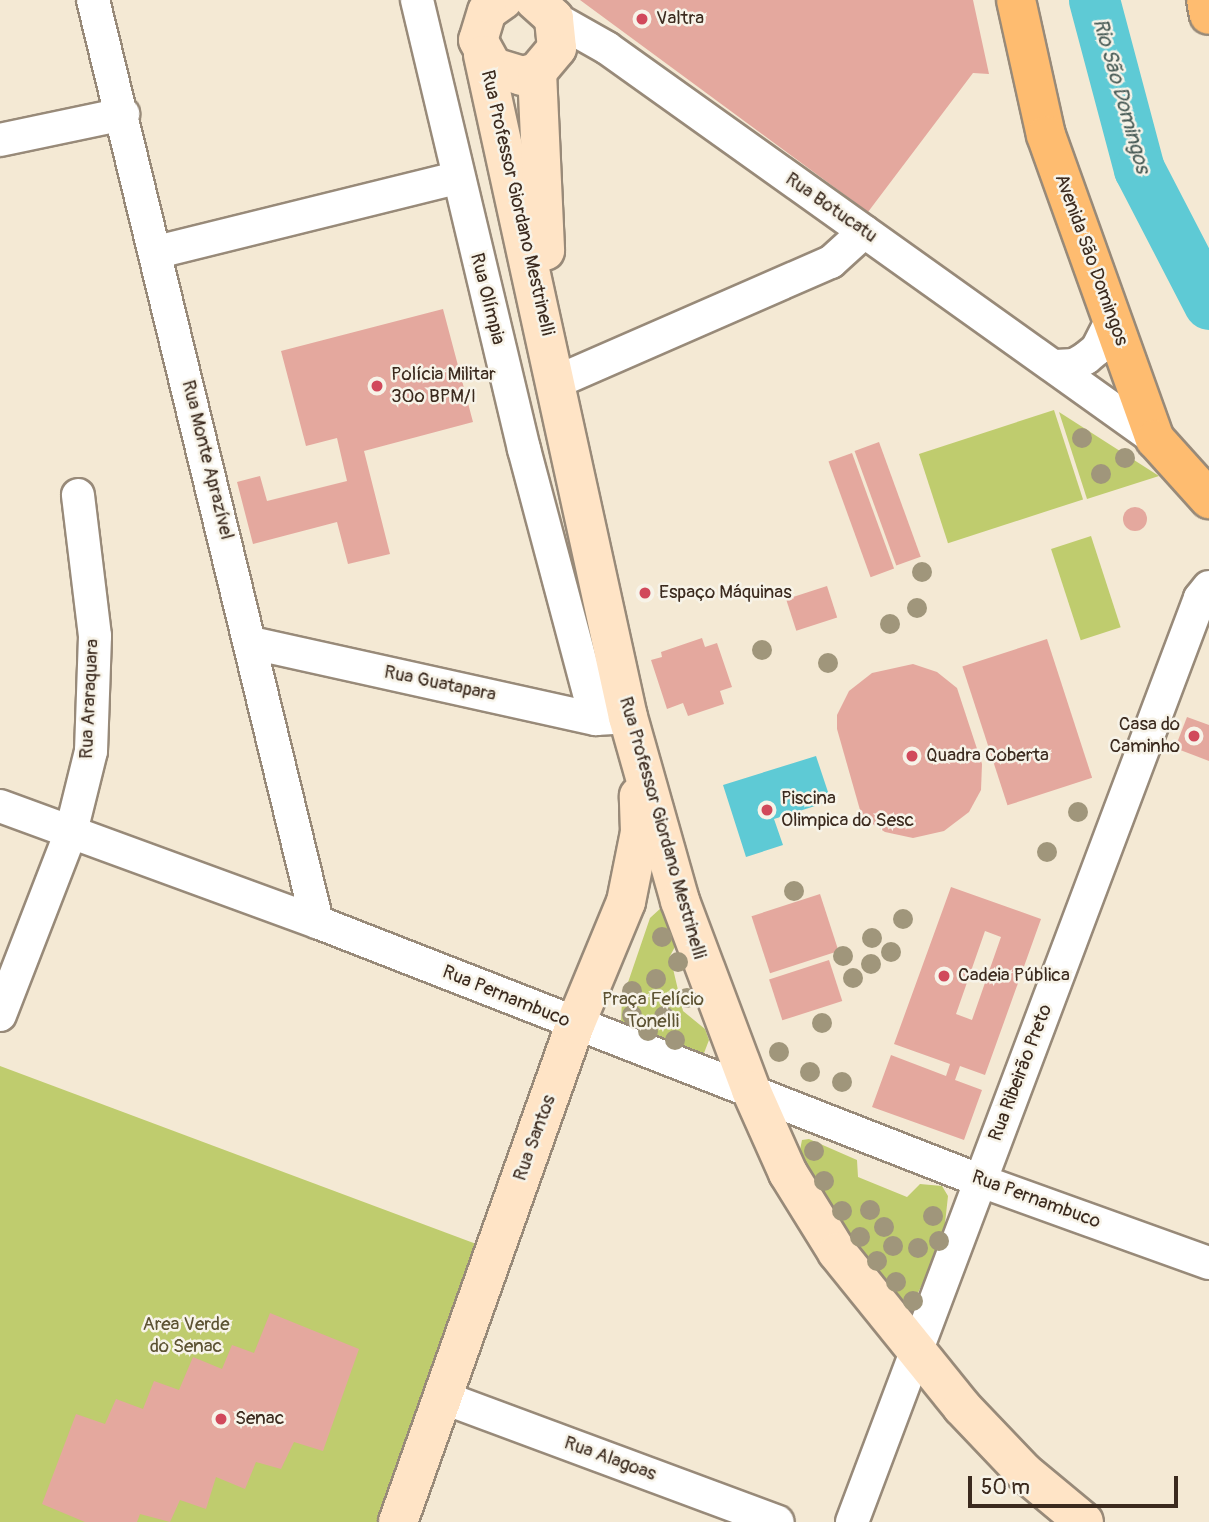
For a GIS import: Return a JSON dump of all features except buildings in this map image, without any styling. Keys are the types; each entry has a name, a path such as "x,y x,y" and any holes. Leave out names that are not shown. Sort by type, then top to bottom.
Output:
{"main road":[{"name":"Avenida São Domingos","path":"1016,0 1046,135 1155,439 1209,499"},
{"path":"1206,0 1209,15"}],"street":[{"name":"Rua Monte Aprazível","path":"93,0 252,643 317,922"},
{"name":"Rua Olímpia","path":"417,0 456,178 620,728"},
{"name":"Rua Professor Giordano Mestrinelli","path":"468,0 553,367 620,728 680,901 751,1090 789,1173 837,1252 976,1423 1024,1472 1083,1522"},
{"path":"503,0 487,11 481,48 507,75 544,67 575,48 607,48"},
{"name":"Rua Professor Giordano Mestrinelli","path":"544,9 557,48 544,67 553,367"},
{"name":"Rua Botucatu","path":"544,9 607,48 1155,439"},
{"path":"0,140 123,114"},
{"path":"157,252 456,178"},
{"path":"553,367 831,262 864,232"},
{"path":"1056,366 1074,365 1097,349 1113,318"},
{"name":"Rua Araraquara","path":"0,1015 71,832 91,751 95,636 78,495"},
{"name":"Rua Ribeirão Preto","path":"852,1522 1200,598 1209,587"},
{"name":"Rua Guatapara","path":"252,643 620,728"},
{"name":"Rua Santos","path":"398,1522 575,1025 626,902 640,832 620,728"},
{"name":"Rua Pernambuco","path":"0,806 317,922 575,1025 751,1090 981,1181 1209,1263"},
{"path":"626,902 637,890 651,887 680,901"},
{"name":"Rua Alagoas","path":"442,1397 778,1522"}],"green space":[{"path":"1054,410 1083,499 948,543 919,454"},
{"path":"1059,412 1159,476 1087,499"},
{"path":"1091,536 1121,627 1081,640 1051,549"},
{"name":"Praça Felício Tonelli","path":"662,907 677,943 670,956 683,1011 705,1029 709,1040 701,1061 628,1034 621,1022 622,1000 650,918"},
{"name":"Area Verde do Senac","path":"0,1066 487,1248 385,1522 0,1522"},
{"path":"809,1139 857,1160 858,1177 907,1197 920,1184 942,1186 948,1196 943,1242 911,1307 895,1304 811,1184 799,1155 802,1140"}],"water":[{"name":"Piscina Olimpica do Sesc","path":"816,756 831,801 774,819 783,845 746,857 723,785"}],"waterway":[{"name":"Rio São Domingos","path":"1094,0 1139,169 1209,304"}],"place":[{"name":"Valtra","path":"642,19"},
{"name":"Polícia Militar 30º BPM/I","path":"377,386"},
{"name":"Espaço Máquinas","path":"645,593"},
{"name":"Casa do Caminho","path":"1194,736"},
{"name":"Quadra Coberta","path":"912,756"},
{"name":"Piscina Olimpica do Sesc","path":"767,810"},
{"name":"Cadeia Pública","path":"944,976"},
{"name":"Senac","path":"221,1419"}]}
